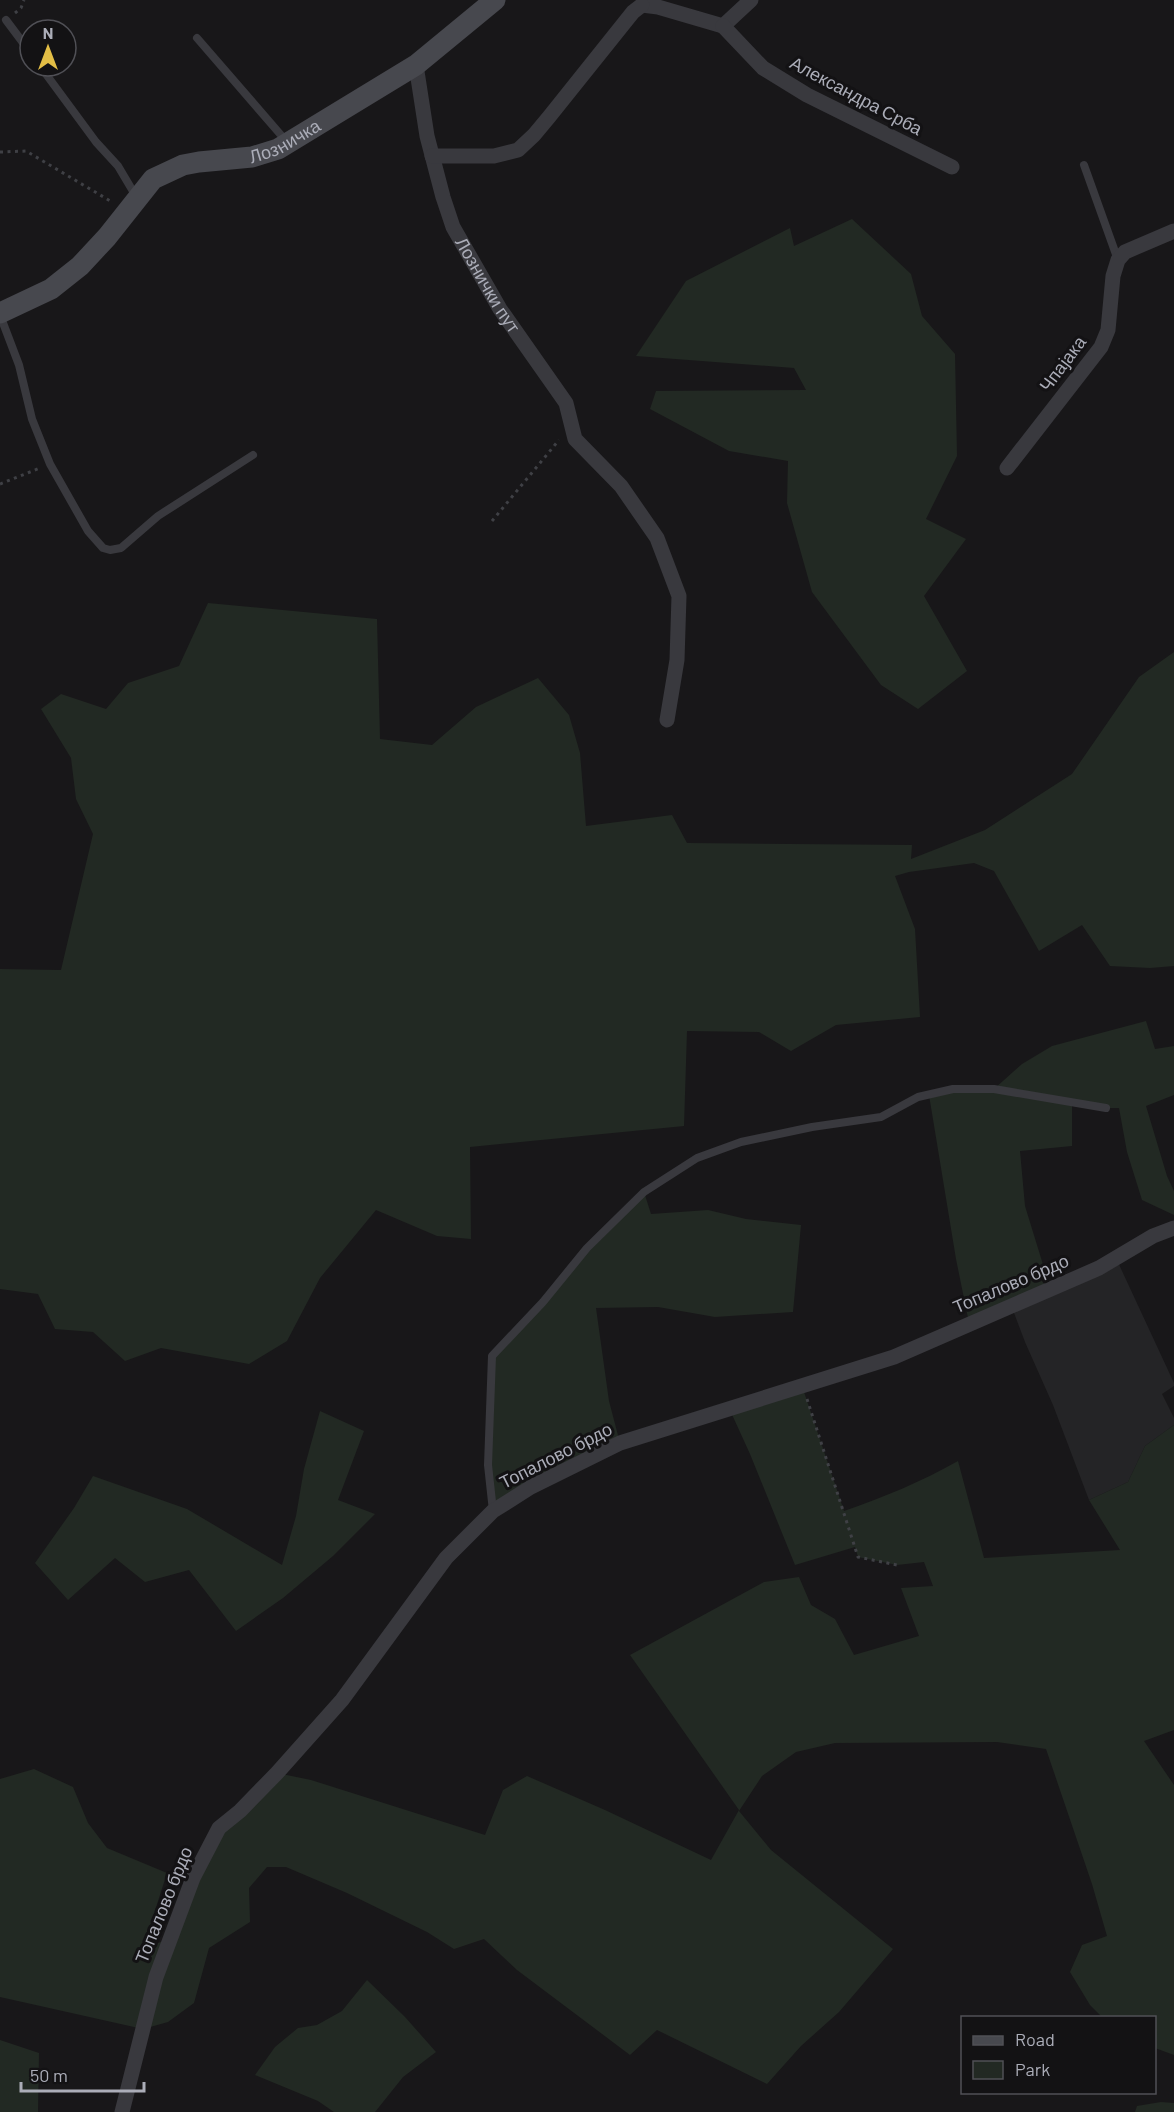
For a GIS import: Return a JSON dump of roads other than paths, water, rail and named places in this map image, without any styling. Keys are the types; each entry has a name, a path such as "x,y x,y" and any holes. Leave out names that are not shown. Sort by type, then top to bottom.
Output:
{"street":[{"name":"Лозничка","path":"0,314 51,289 81,266 153,178 199,162 252,157 288,143 416,65 495,0"},
{"path":"723,26 751,0"},
{"path":"432,156 494,156 518,150 534,135 633,12 643,3"},
{"name":"Александра Срба","path":"643,3 723,26 764,68 798,90 952,167"},
{"name":"Лознички пут","path":"416,65 432,156 453,227 500,309 566,404 575,439 621,486 657,538 680,596 677,660 667,720"},
{"path":"1118,260 1125,252 1174,231"},
{"name":"Чпајака","path":"1007,468 1101,347 1108,330 1113,276 1118,260"},
{"name":"Топалово брдо","path":"122,2112 156,1977 193,1878 219,1828 277,1773 342,1700 446,1558 493,1510 531,1487 620,1443 894,1357 1099,1268 1153,1236 1174,1228"}],"lane":[{"path":"6,20 18,36"},
{"path":"197,38 288,143"},
{"path":"49,78 96,142 118,166 132,204"},
{"path":"1084,165 1118,260"},
{"path":"0,314 20,365 32,419 50,464 88,531 103,548 115,550 121,548 164,512 253,455"},
{"path":"493,1510 488,1465 492,1356 543,1302 588,1248 644,1192 697,1158 741,1142 812,1127 881,1117 918,1097 953,1089 994,1089 1106,1108"}]}
